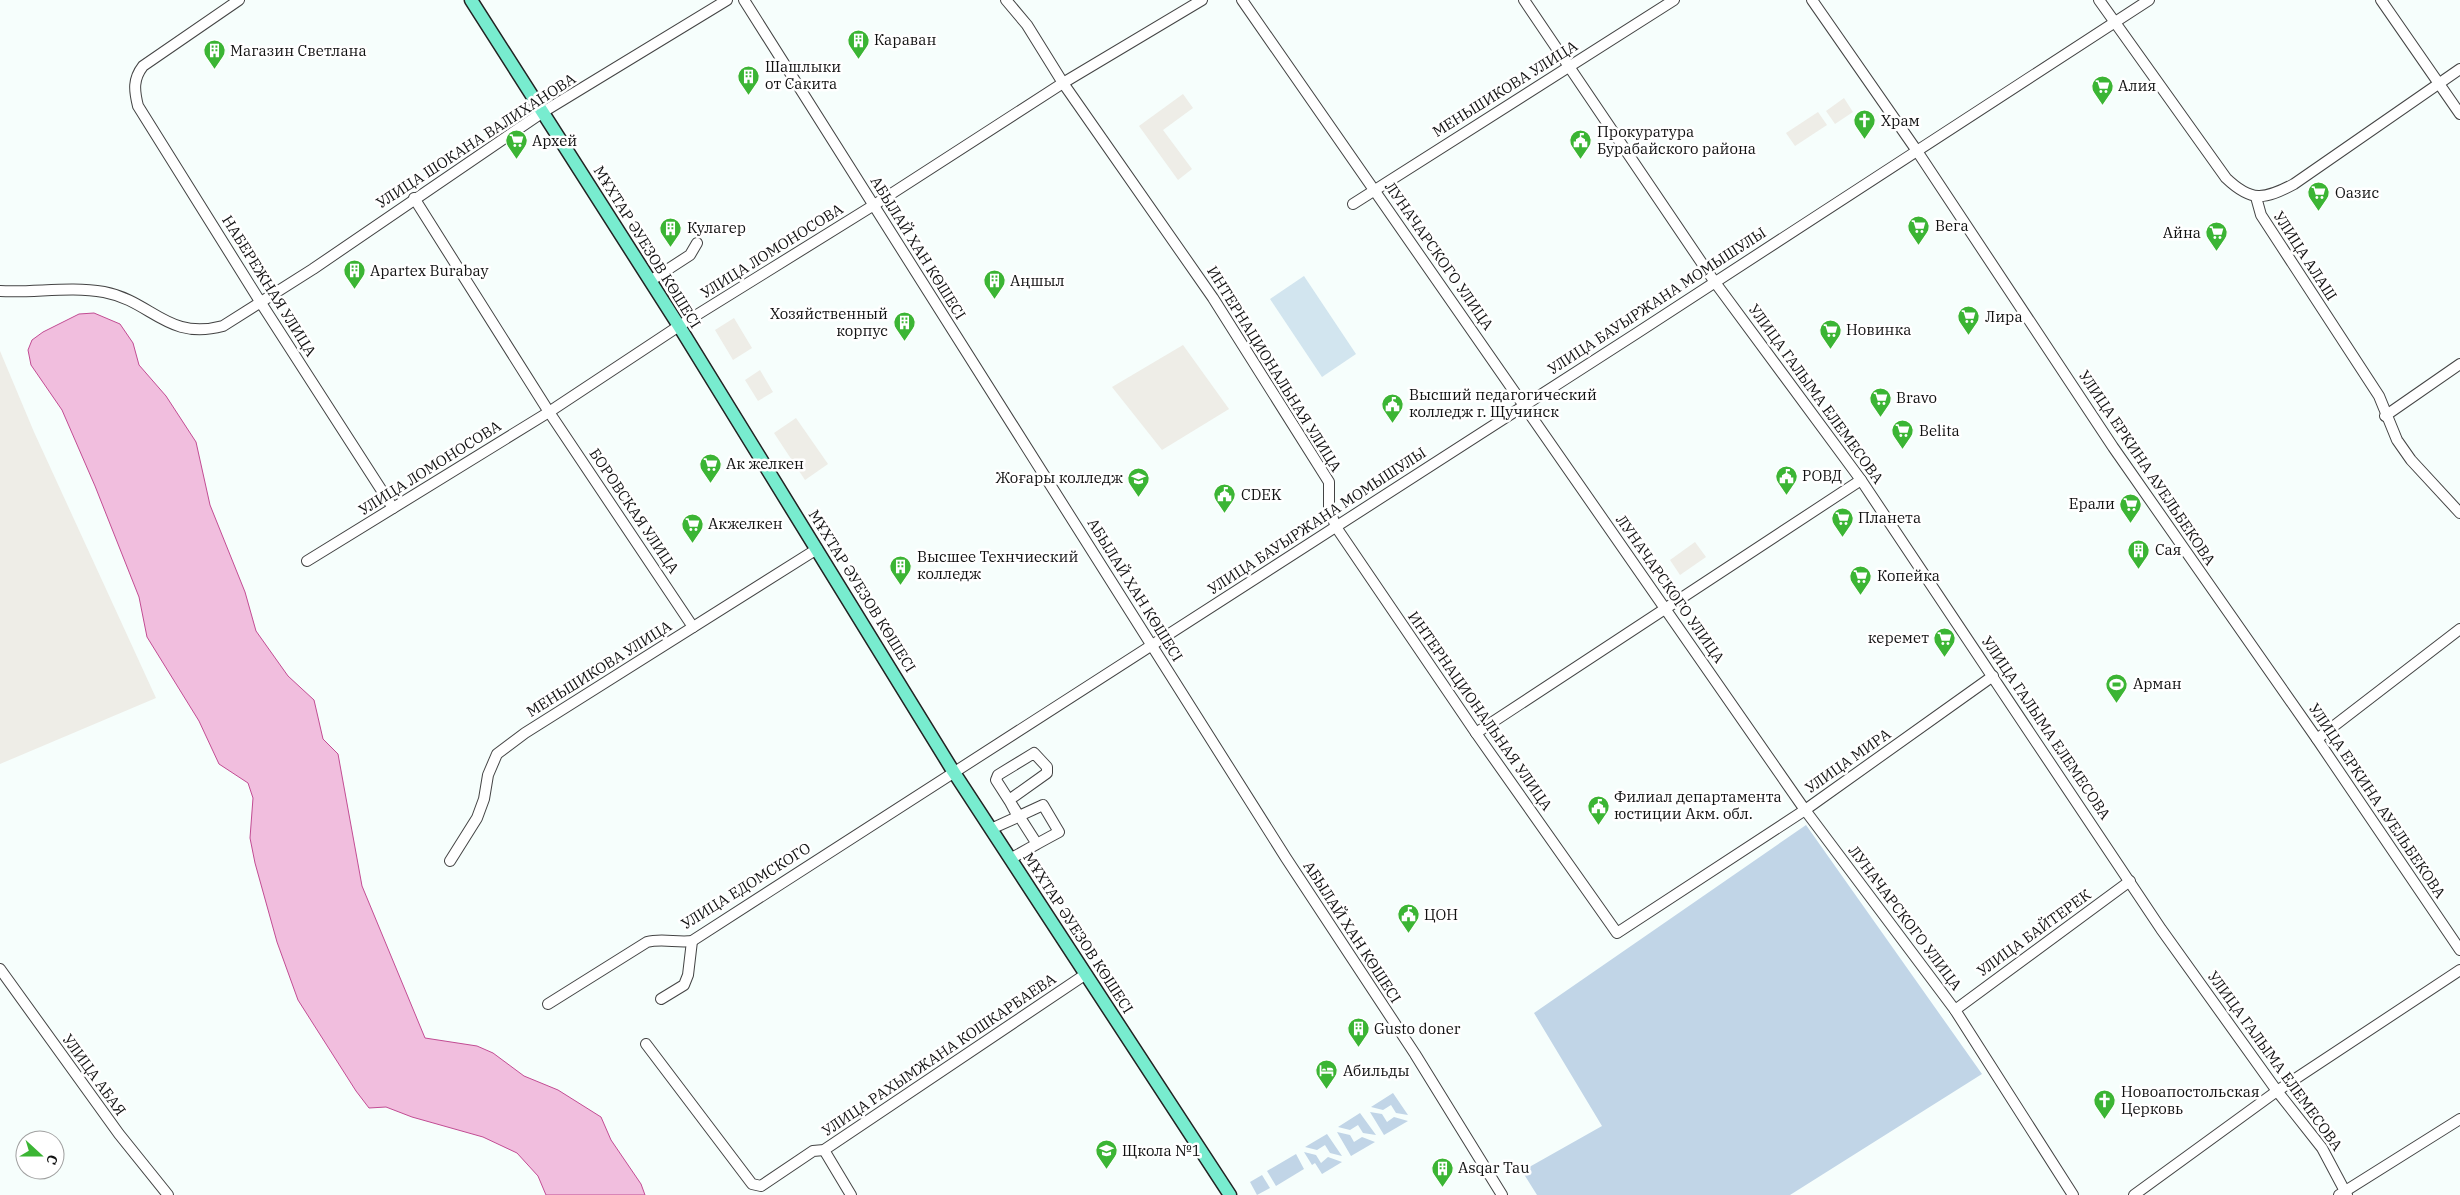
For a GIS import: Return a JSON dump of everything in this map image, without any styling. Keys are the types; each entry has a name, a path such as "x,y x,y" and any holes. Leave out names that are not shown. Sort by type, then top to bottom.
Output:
{"main road":[{"name":"МҰХТАР ӘУЕЗОВ КӨШЕСІ","path":"471,0 679,326 953,771 1230,1195"}],"street":[{"name":"НАБЕРЕЖНАЯ УЛИЦА","path":"239,0 143,66 136,75 134,90 138,106 261,303 393,508"},
{"name":"УЛИЦА ШОКАНА ВАЛИХАНОВА","path":"0,291 88,290 126,299 173,325 191,330 206,330 223,326 261,303 543,112 727,0"},
{"name":"АБЫЛАЙ ХАН КӨШЕСІ","path":"744,0 1151,645 1418,1059 1502,1195"},
{"name":"ИНТЕРНАЦИОНАЛЬНАЯ УЛИЦА","path":"1006,0 1027,25 1063,83 1213,298 1328,482 1329,508 1336,527 1476,733 1617,933"},
{"name":"УЛИЦА ЛОМОНОСОВА","path":"307,561 549,412 679,326 874,205 1063,83 1202,0"},
{"name":"ЛУНАЧАРСКОГО УЛИЦА","path":"1242,0 1805,810 1955,1010 2073,1195"},
{"name":"УЛИЦА ГАЛЫМА ЕЛЕМЕСОВА","path":"1524,0 1714,281 1861,480 2161,929 2277,1091 2322,1148 2344,1194"},
{"name":"МЕНЬШИКОВА УЛИЦА","path":"1353,204 1674,0"},
{"name":"УЛИЦА ЕРКИНА АУЕЛЬБЕКОВА","path":"1812,0 1917,151 2113,447 2317,739 2460,950"},
{"path":"2099,0 2226,178 2241,190 2256,197 2279,192 2294,184 2460,69"},
{"name":"УЛИЦА БАУЫРЖАНА МОМЫШУЛЫ","path":"953,771 1525,406 1714,281 2149,0"},
{"path":"2381,0 2460,114"},
{"name":"УЛИЦА АЛАШ","path":"2256,197 2261,215 2378,396 2385,416 2397,440 2411,460 2460,513"},
{"name":"БОРОВСКАЯ УЛИЦА","path":"414,198 549,412 693,627"},
{"path":"650,281 690,255 697,243"},
{"path":"2385,416 2460,364"},
{"path":"2378,396 2401,405"},
{"path":"1476,733 1861,480"},
{"name":"МЕНЬШИКОВА УЛИЦА","path":"450,861 477,818 484,799 488,775 497,754 525,733 817,549"},
{"path":"2317,739 2460,629"},
{"name":"УЛИЦА МИРА","path":"1617,933 1805,810 1993,676"},
{"path":"1009,800 1047,773 1047,767 1034,753 998,775 996,780 1037,844"},
{"name":"УЛИЦА ЕДОМСКОГО","path":"548,1004 647,942 656,940 680,943 692,941 953,771"},
{"path":"991,830 1043,805 1059,832 1010,859"},
{"name":"УЛИЦА БАЙТЕРЕК","path":"1955,1010 2130,881"},
{"path":"661,999 684,985 688,975 692,941"},
{"name":"УЛИЦА АБАЯ","path":"0,969 119,1134 168,1195"},
{"path":"2134,1195 2277,1091 2460,970"},
{"name":"УЛИЦА РАХЫМЖАНА КОШКАРБАЕВА","path":"646,1044 752,1184 761,1186 813,1152 824,1150 1086,974"},
{"path":"2344,1194 2460,1119"},
{"path":"824,1150 851,1195"}],"shaded area":[{"path":"1183,94 1193,108 1163,130 1192,169 1178,180 1139,126"},
{"path":"1844,98 1853,112 1835,124 1826,111"},
{"path":"1818,112 1827,125 1795,146 1786,133"},
{"path":"1304,276 1356,354 1322,377 1270,299"},
{"path":"94,313 120,324 133,343 139,365 166,396 196,442 210,505 245,592 256,631 288,676 314,700 323,739 338,754 362,886 425,1038 477,1046 493,1053 524,1076 558,1090 601,1117 611,1140 641,1184 645,1195 546,1195 538,1176 517,1153 483,1137 412,1117 386,1107 369,1108 356,1091 298,1000 277,942 255,863 250,838 253,798 248,783 219,764 199,721 147,637 139,597 95,486 62,410 31,365 28,350 32,340 43,332 79,314"},
{"path":"734,318 752,348 733,360 715,330"},
{"path":"1183,345 1229,409 1162,450 1112,387"},
{"path":"0,351 34,432 156,698 0,764"},
{"path":"760,370 773,392 758,401 745,380"},
{"path":"796,418 828,464 805,480 774,433"},
{"path":"1695,542 1706,557 1680,575 1670,560"},
{"path":"1806,825 1982,1074 1790,1195 1537,1195 1522,1171 1602,1126 1534,1013"},
{"path":"1393,1093 1408,1115 1396,1113 1391,1105 1383,1110 1371,1107"},
{"path":"1370,1112 1382,1114 1387,1122 1394,1117 1408,1121 1384,1135"},
{"path":"1360,1113 1376,1135 1363,1133 1358,1125 1350,1130 1338,1127"},
{"path":"1337,1132 1350,1135 1354,1142 1362,1137 1375,1142 1351,1156"},
{"path":"1327,1134 1342,1156 1330,1153 1325,1145 1317,1150 1305,1147"},
{"path":"1304,1152 1316,1155 1321,1163 1328,1157 1342,1162 1322,1174 1315,1163 1312,1165"},
{"path":"1296,1154 1304,1169 1276,1186 1267,1171"},
{"path":"1262,1175 1270,1188 1257,1195 1250,1182"}],"place":[{"name":"Караван","path":"858,59"},
{"name":"Магазин Светлана","path":"214,70"},
{"name":"Шашлыки от Сакита","path":"749,95"},
{"name":"Алия","path":"2102,105"},
{"name":"Храм","path":"1865,140"},
{"name":"Архей","path":"516,160"},
{"name":"Прокуратура Бурабайского района","path":"1581,160"},
{"name":"Оазис","path":"2319,212"},
{"name":"Вега","path":"1919,245"},
{"name":"Кулагер","path":"671,247"},
{"name":"Айна","path":"2217,252"},
{"name":"Apartex Burabay","path":"354,290"},
{"name":"Аңшыл","path":"994,300"},
{"name":"Лира","path":"1969,336"},
{"name":"Хозяйственный корпус","path":"904,342"},
{"name":"Новинка","path":"1830,349"},
{"name":"Bravo","path":"1880,417"},
{"name":"Высший педагогический колледж г. Щучинск","path":"1393,423"},
{"name":"Belita","path":"1903,450"},
{"name":"Ак желкен","path":"710,483"},
{"name":"РОВД","path":"1786,495"},
{"name":"Жоғары колледж","path":"1139,497"},
{"name":"CDEK","path":"1225,514"},
{"name":"Ерали","path":"2131,523"},
{"name":"Планета","path":"1842,537"},
{"name":"Акжелкен","path":"692,543"},
{"name":"Сая","path":"2139,569"},
{"name":"Высшее Технчиеский колледж","path":"901,585"},
{"name":"Копейка","path":"1861,595"},
{"name":"керемет","path":"1945,657"},
{"name":"Арман","path":"2117,703"},
{"name":"Филиал департамента юстиции Акм. обл.","path":"1598,825"},
{"name":"ЦОН","path":"1408,934"},
{"name":"Gusto doner","path":"1358,1048"},
{"name":"Абильды","path":"1327,1090"},
{"name":"Новоапостольская Церковь","path":"2105,1120"},
{"name":"Щкола №1","path":"1106,1170"},
{"name":"Asqar Tau","path":"1442,1187"}]}
